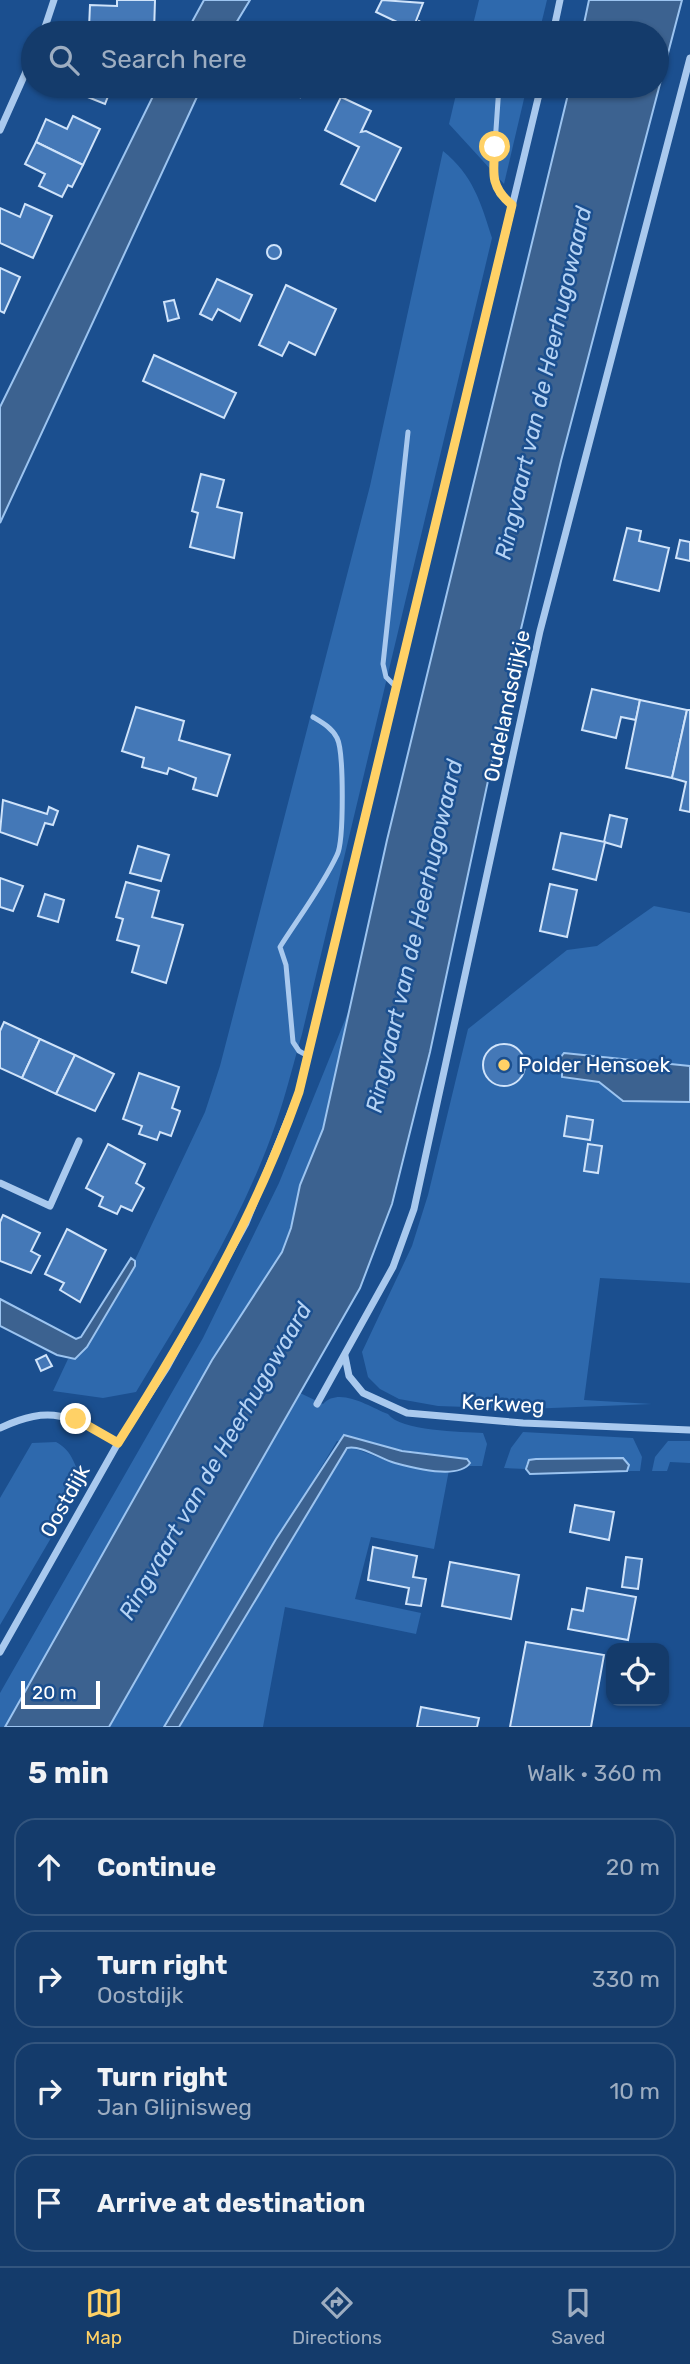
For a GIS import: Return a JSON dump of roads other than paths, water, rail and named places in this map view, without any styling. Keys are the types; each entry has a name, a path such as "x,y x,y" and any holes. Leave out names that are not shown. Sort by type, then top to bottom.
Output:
{"street":[{"path":"47,21 54,0"},
{"path":"556,21 561,0"},
{"name":"Oudelandsdijkje","path":"317,1404 393,1267 414,1209 540,631 690,58"},
{"path":"0,130 21,83"},
{"name":"Oostdijk","path":"0,1652 118,1443 167,1367 246,1223 292,1112 538,98"},
{"path":"0,1183 50,1206 79,1141"},
{"name":"Kerkweg","path":"345,1355 349,1376 363,1393 407,1413 496,1421 690,1430"},
{"path":"0,1429 34,1415 62,1415 76,1419 118,1443"}],"lane":[{"path":"498,98 493,173 499,194 512,205"},
{"path":"396,687 386,677 383,664 408,432"},
{"path":"307,1056 299,1051 293,1041 286,965 280,947 338,854 341,844 342,751 327,725 313,717"},
{"path":"341,844 358,848"}],"water":[{"path":"204,0 250,0 237,21 193,21"},
{"path":"589,0 682,0 669,50 669,21 585,21"},
{"path":"152,98 196,98 0,523 0,407"},
{"name":"Ringvaart van de Heerhugowaard","path":"567,98 656,98 561,461 516,650 430,1052 392,1204 360,1288 109,1727 5,1727 212,1360 282,1252 291,1228 300,1185 323,1129 387,840"},
{"path":"564,1053 690,1066 690,1102 623,1101 599,1082 562,1077 562,1072 552,1068 551,1064 556,1063"},
{"path":"131,1258 135,1261 135,1266 87,1347 75,1359 57,1355 0,1326 0,1299 76,1339 81,1337"},
{"path":"344,1435 402,1451 467,1459 470,1463 456,1471 435,1471 413,1468 365,1450 347,1448 179,1727 164,1727 276,1539"},
{"path":"623,1458 629,1465 627,1471 530,1474 526,1469 529,1460 536,1459"}],"place":[{"name":"Polder Hensoek","path":"504,1065"}]}
